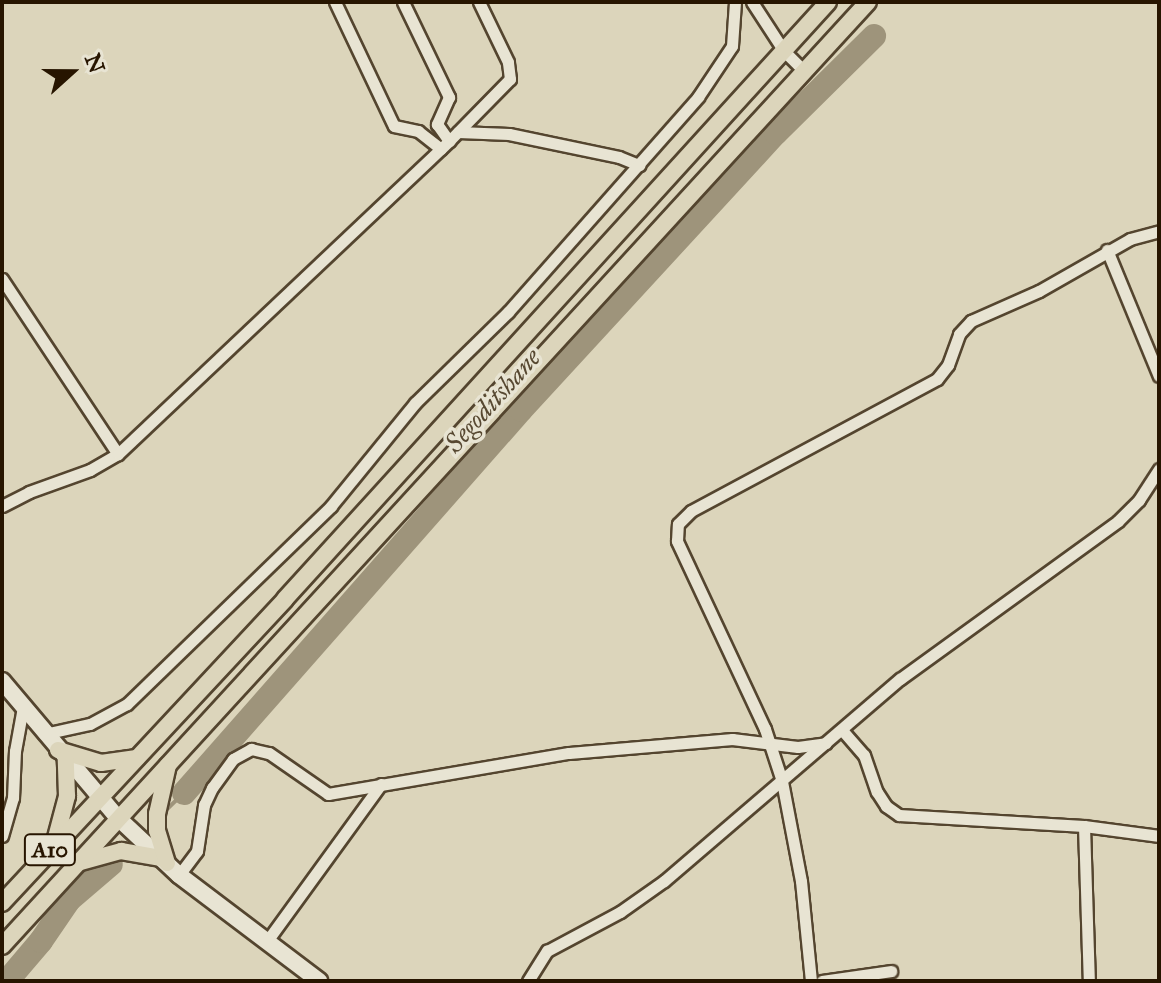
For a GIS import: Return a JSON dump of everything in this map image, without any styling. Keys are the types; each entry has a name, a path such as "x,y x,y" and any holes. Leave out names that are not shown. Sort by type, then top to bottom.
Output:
{"main road":[{"name":"A10","path":"2,903 828,2"},
{"name":"A10","path":"2,946 117,817 868,2"},
{"path":"53,847 67,796 62,754 101,763 137,758"},
{"path":"168,763 157,814 157,831 169,865"},
{"path":"76,863 121,851 169,865"}],"street":[{"path":"335,2 394,126 449,141 509,134 619,157 639,165"},
{"path":"403,2 449,97 437,124 449,141"},
{"path":"2,506 29,492 90,470 118,454 449,141 510,79 511,71 479,2"},
{"path":"44,734 90,724 109,714 165,670 331,506 415,403 508,312 698,97 725,59 734,39 735,2"},
{"path":"758,4 784,51 805,72"},
{"path":"811,981 801,881 782,781 771,743 726,640 677,541 678,524 683,516 937,379 948,365 964,327 1058,281 1107,250 1159,231"},
{"path":"1107,250 1159,376"},
{"path":"2,279 118,454"},
{"path":"528,981 547,951 620,912 664,881 929,656 1118,521 1139,500 1159,469"},
{"path":"2,681 117,817 169,865 319,981"},
{"path":"2,836 16,778 15,751 23,707"},
{"path":"842,730 864,755 877,792 886,806 899,815 1084,826 1159,836"},
{"path":"169,865 197,851 204,805 212,788 243,752 260,749 269,753 328,794 569,753 732,739 798,747 827,743"},
{"path":"2,770 16,778"},
{"path":"267,941 381,784"},
{"path":"1084,826 1089,981"},
{"path":"822,981 891,971"}],"waterway":[{"name":"Segoditshane","path":"184,793 521,410 776,133 874,36"},
{"name":"Segoditshane","path":"163,813 184,793"},
{"name":"Segoditshane","path":"7,981 41,941 69,900 111,864"}]}
